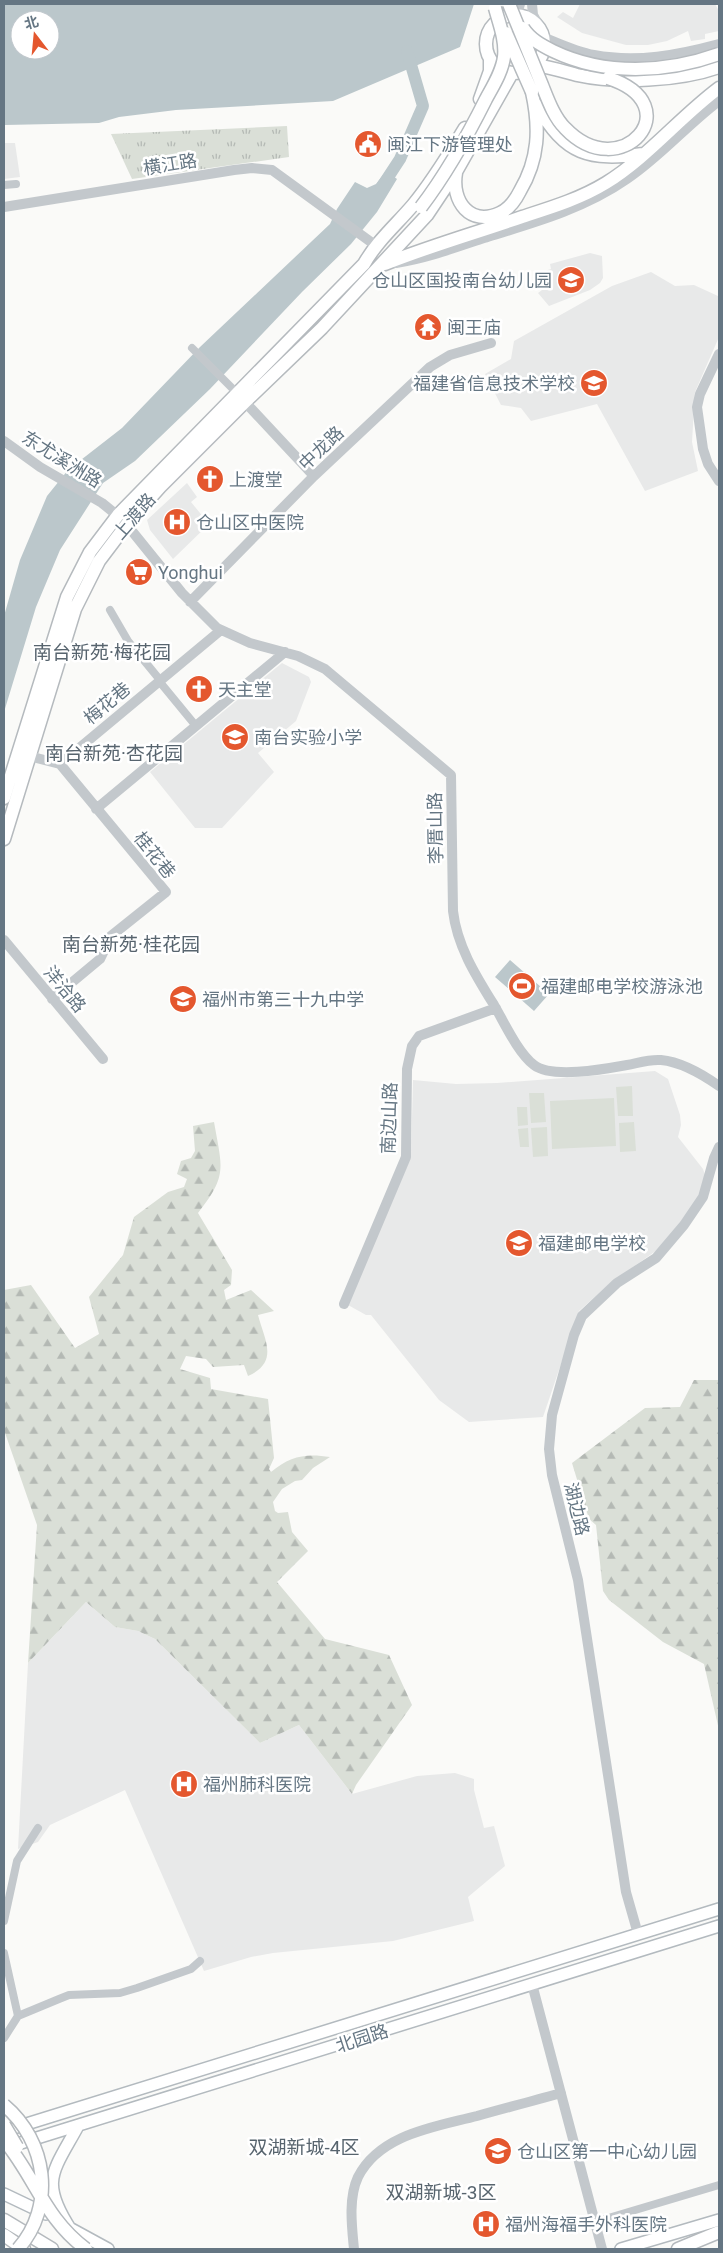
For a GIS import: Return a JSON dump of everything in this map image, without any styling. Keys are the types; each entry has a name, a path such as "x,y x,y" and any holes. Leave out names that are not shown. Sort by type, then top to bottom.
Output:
{"main road":[{"path":"509,4 524,30 532,39 571,60 627,69 664,68 698,62 719,54"},
{"path":"509,4 558,120 573,136 584,142 606,148 624,147 632,144 643,132 646,114 640,97 633,89 625,84 600,76 538,61"},
{"path":"494,6 538,107 555,133 580,151 592,156 614,158 643,154"},
{"path":"364,264 421,207 442,180 464,143 498,77 504,55 502,34 494,6"},
{"path":"519,9 541,32 544,46 538,61 528,70 512,73 496,66 490,59 486,41 493,24 519,9"},
{"name":"上渡路","path":"4,798 67,597 90,552 122,519 160,487 364,264 371,242 414,204 472,116 487,84 490,59"},
{"path":"600,76 661,74 685,71 719,62"},
{"path":"600,76 653,79 699,73 719,67"},
{"name":"上渡路","path":"241,397 322,328 426,215 457,170 512,73"},
{"path":"381,266 430,246 578,197 605,183 643,154 699,103 719,88"},
{"path":"457,170 454,188 456,197 468,211 477,216 490,216 501,213 509,206 517,197 532,169 538,124 532,92"},
{"name":"上渡路","path":"4,839 78,601 122,519"},
{"name":"北园路","path":"4,2132 719,1909"},
{"name":"北园路","path":"4,2148 719,1926"},
{"path":"4,2106 20,2121 32,2139 40,2161 42,2175 41,2204 36,2220 18,2249"},
{"path":"4,2125 19,2151 35,2188"},
{"path":"71,2230 57,2208 52,2182 57,2163 78,2126"},
{"path":"4,2140 48,2212 70,2237 86,2249"},
{"path":"4,2194 36,2208 71,2230 108,2249"},
{"path":"4,2220 52,2249"},
{"path":"621,2249 719,2220"},
{"path":"678,2249 719,2232"},
{"path":"4,2235 24,2249"},
{"path":"683,2249 719,2238"}],"street":[{"path":"532,4 533,15 541,32 593,55 624,59 662,57 719,44"},
{"path":"381,266 424,259 573,209 627,179 656,157 698,117 719,101"},
{"name":"横江路","path":"4,207 252,168 272,170 328,213 371,242"},
{"path":"4,186 16,184"},
{"name":"中龙路","path":"190,602 314,476 433,364 450,355 490,343"},
{"path":"192,348 241,397 314,476"},
{"path":"719,354 700,394 697,407 703,450 708,464 719,481"},
{"name":"东尤溪洲路","path":"4,441 29,460 102,503 122,519"},
{"name":"李厝山路","path":"122,519 190,602 221,630 250,643 308,660 330,673 450,775 454,919 469,962 527,1058 542,1070 557,1072 601,1069 661,1060 701,1073 719,1086"},
{"path":"110,610 128,640 196,726"},
{"name":"梅花巷","path":"60,764 221,630"},
{"path":"96,809 286,652"},
{"path":"30,756 60,764"},
{"name":"桂花巷","path":"52,999 100,959 111,936 166,892 60,764"},
{"name":"洋洽路","path":"4,940 103,1059"},
{"name":"南边山路","path":"344,1304 406,1157 407,1069 415,1040 420,1036 496,1008"},
{"name":"湖边路","path":"638,1934 626,1892 578,1580 552,1475 550,1429 574,1336 584,1312 620,1280 656,1258 678,1233 704,1197 714,1158 719,1147"},
{"path":"4,1921 17,1861 38,1828"},
{"path":"4,1953 18,2016"},
{"path":"4,2038 18,2016 69,1995 120,1993 191,1969 200,1961"},
{"path":"532,1984 602,2249"},
{"path":"354,2249 354,2194 358,2178 370,2162 384,2149 402,2138 430,2127 561,2093"},
{"path":"595,2222 719,2186"}],"shaded area":[{"path":"4,4 474,4 460,47 333,101 176,110 119,117 99,123 5,125"},
{"path":"580,4 715,4 719,11 719,31 705,34 705,39 691,41 688,31 667,41 648,45 626,45 582,33 557,17 563,12 573,18"},
{"path":"4,143 15,143 20,177 4,179"},
{"path":"386,171 397,179 377,212 351,244 302,292 210,389 135,461 103,483 60,550 36,607 4,712 4,616 20,560 47,496 68,470 122,428 200,347 330,224 337,209 355,182 367,188 376,184"},
{"name":"仓山区国投南台幼儿园","path":"590,253 602,256 603,278 600,283 590,290 549,306 538,293 542,290 538,273 551,269 550,264"},
{"name":"福建省信息技术学校","path":"651,272 675,286 694,285 718,296 719,337 695,392 692,442 698,471 645,491 597,404 531,421 521,408 501,405 485,374 511,359 514,341 612,286"},
{"name":"仓山区中医院","path":"187,483 197,497 191,502 209,524 173,559 150,530 147,520"},
{"name":"南台实验小学","path":"282,663 309,677 311,682 296,721 258,753 274,772 222,828 195,828 150,772"},
{"name":"福建邮电学校游泳池","path":"510,960 549,994 534,1011 495,977"},
{"name":"福建邮电学校","path":"655,1071 668,1079 680,1115 681,1125 678,1137 703,1169 705,1175 702,1194 660,1248 609,1284 579,1311 543,1417 469,1422 439,1400 371,1315 366,1315 348,1305 355,1284 411,1157 413,1080 456,1084 497,1083"},
{"name":"福州肺科医院","path":"86,1602 115,1627 138,1631 155,1639 260,1743 299,1725 352,1794 417,1776 455,1773 474,1779 474,1790 484,1828 494,1826 505,1866 468,1897 474,1921 393,1941 273,1953 251,1957 204,1971 125,1790 50,1825 38,1842 18,1849 28,1663"}],"green space":[{"path":"287,126 289,157 132,179 111,134"},
{"path":"632,1086 633,1116 618,1116 616,1087"},
{"path":"529,1093 544,1093 546,1122 531,1123"},
{"path":"614,1098 616,1146 552,1149 550,1101"},
{"path":"517,1107 527,1107 528,1125 518,1126"},
{"path":"214,1122 220,1170 214,1189 198,1213 232,1270 231,1285 224,1290 226,1300 251,1290 274,1311 258,1315 266,1341 267,1357 264,1364 258,1370 248,1376 244,1365 213,1367 206,1359 186,1356 180,1369 210,1378 211,1389 268,1399 274,1458 269,1469 271,1472 285,1462 299,1457 313,1455 330,1457 313,1468 302,1480 295,1481 282,1489 273,1502 275,1511 278,1513 288,1512 292,1532 308,1551 277,1582 325,1639 389,1655 412,1705 356,1785 352,1794 299,1725 260,1743 155,1639 138,1631 115,1627 86,1602 28,1663 37,1525 4,1430 4,1290 31,1285 75,1348 99,1334 89,1297 123,1255 134,1217 168,1192 184,1187 187,1179 177,1174 181,1161 191,1158 195,1151 193,1126"},
{"path":"634,1122 636,1151 620,1152 619,1123"},
{"path":"547,1127 548,1156 533,1157 531,1128"},
{"path":"528,1128 529,1147 520,1147 518,1129"},
{"path":"694,1380 719,1380 719,1730 704,1664 663,1642 609,1600 603,1591 596,1525 589,1519 572,1463 645,1408 680,1407"}],"waterway":[{"path":"381,188 400,159 423,106 407,51"}],"place":[{"name":"闽江下游管理处","path":"368,144"},
{"name":"仓山区国投南台幼儿园","path":"571,280"},
{"name":"闽王庙","path":"428,327"},
{"name":"福建省信息技术学校","path":"594,383"},
{"name":"上渡堂","path":"210,479"},
{"name":"仓山区中医院","path":"177,522"},
{"name":"Yonghui","path":"139,572"},
{"name":"天主堂","path":"199,689"},
{"name":"南台实验小学","path":"235,737"},
{"name":"福建邮电学校游泳池","path":"522,986"},
{"name":"福州市第三十九中学","path":"183,999"},
{"name":"福建邮电学校","path":"519,1243"},
{"name":"福州肺科医院","path":"184,1784"},
{"name":"仓山区第一中心幼儿园","path":"498,2151"},
{"name":"福州海福手外科医院","path":"486,2224"}],"district":[{"name":"南台新苑·梅花园","path":"102,652"},
{"name":"南台新苑·杏花园","path":"114,753"},
{"name":"南台新苑·桂花园","path":"131,944"},
{"name":"双湖新城-4区","path":"304,2147"},
{"name":"双湖新城-3区","path":"441,2192"}]}
